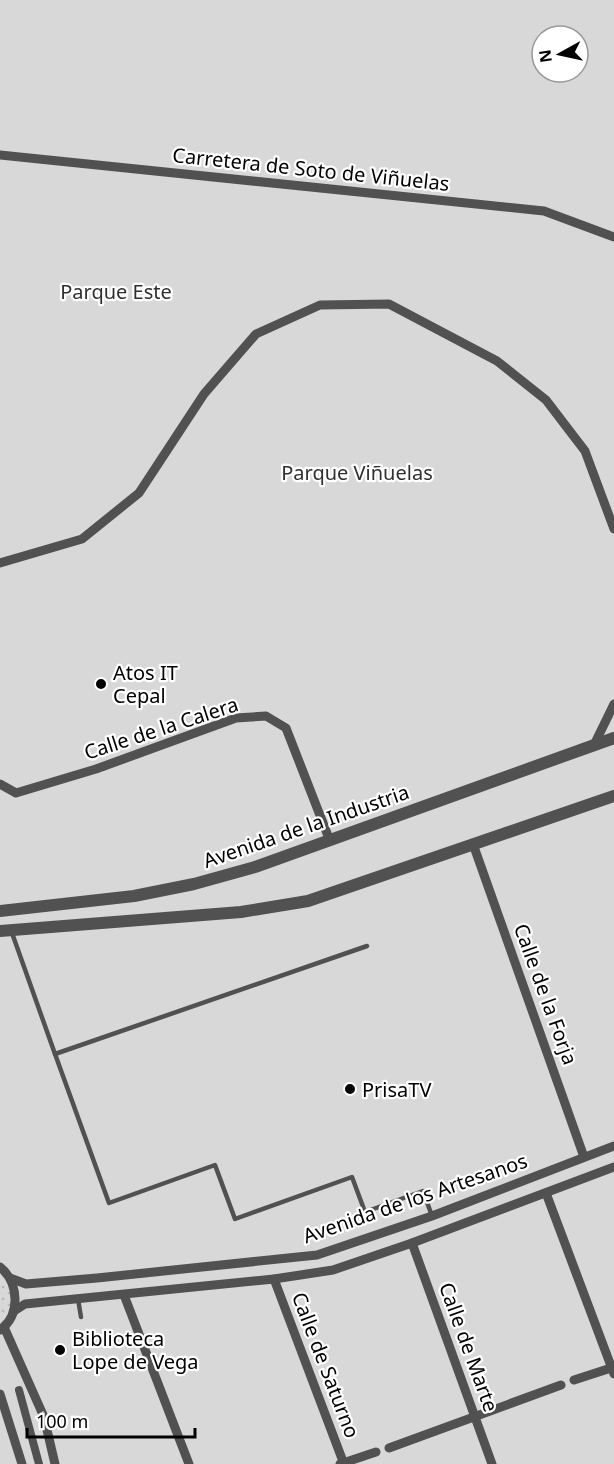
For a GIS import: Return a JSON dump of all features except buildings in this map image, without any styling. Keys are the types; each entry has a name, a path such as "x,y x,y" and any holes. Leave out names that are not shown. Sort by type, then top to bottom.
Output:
{"street":[{"name":"Carretera de Soto de Viñuelas","path":"0,155 544,211 614,237"},
{"path":"0,563 82,539 90,533 139,493 204,394 256,334 320,304 389,304 497,361 546,400 585,451 614,529"},
{"path":"594,745 614,704"},
{"name":"Calle de la Calera","path":"0,784 16,793 96,769 236,718 266,716 286,728 330,841"},
{"name":"Avenida de la Industria","path":"0,911 134,896 194,884 255,867 614,738"},
{"path":"5,930 241,912 308,901 612,798"},
{"name":"Calle de la Forja","path":"473,844 584,1157"},
{"name":"Avenida de los Artesanos","path":"10,1278 26,1284 317,1254 432,1216 614,1146"},
{"name":"Avenida de los Artesanos","path":"14,1311 25,1304 274,1279 333,1270 412,1243 614,1167"},
{"path":"546,1193 613,1370 574,1380"},
{"name":"Calle de Marte","path":"412,1243 492,1464"},
{"path":"0,1267 10,1278 14,1289 14,1311 2,1329 44,1417 55,1464"},
{"name":"Calle de Saturno","path":"274,1279 342,1464"},
{"path":"124,1295 189,1464"},
{"path":"389,1448 561,1385"},
{"path":"19,1390 39,1464"},
{"path":"0,1394 22,1464"},
{"path":"342,1464 376,1452"}],"lane":[{"path":"5,930 55,1054 109,1203 215,1165 235,1219 352,1177 365,1212 423,1191 432,1216"},
{"path":"55,1054 367,946"},
{"path":"78,1299 81,1317"}],"green space":[{"path":"0,0 614,0 614,1464 0,1464"},
{"path":"0,1273 8,1285 10,1306 0,1324"}],"place":[{"name":"Atos IT Cepal","path":"101,684"},
{"name":"PrisaTV","path":"350,1089"},
{"name":"Biblioteca Lope de Vega","path":"60,1350"}],"park label":[{"name":"Parque Este","path":"116,291"},
{"name":"Parque Viñuelas","path":"357,472"}]}
